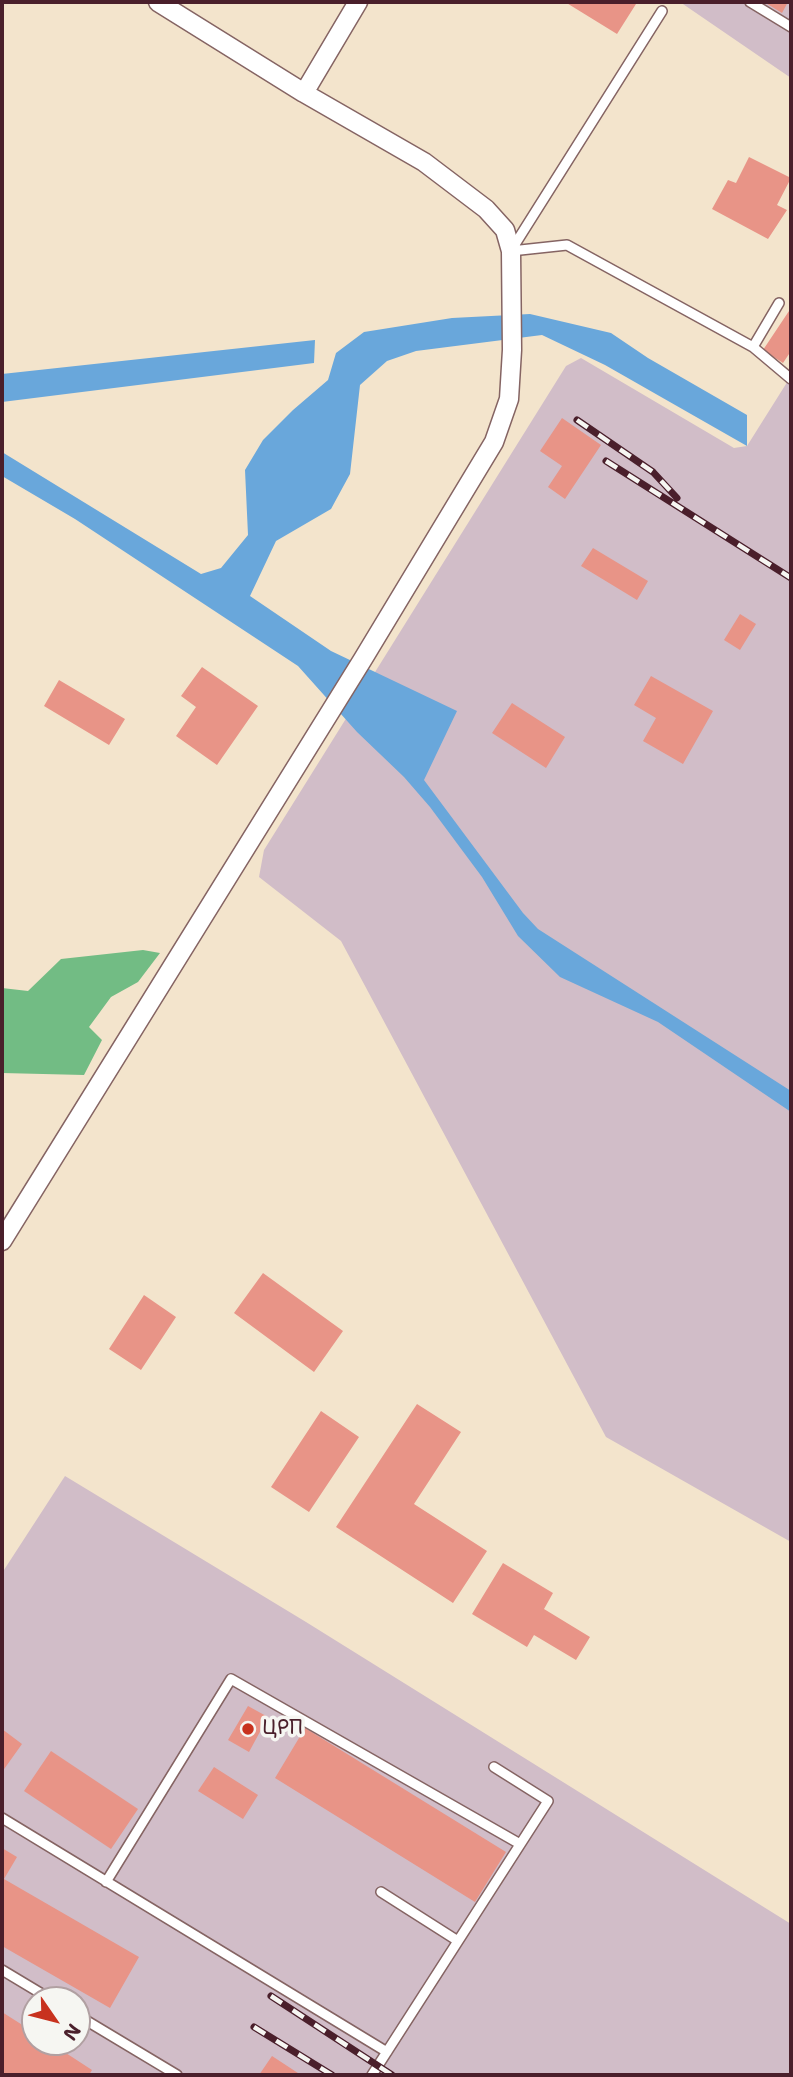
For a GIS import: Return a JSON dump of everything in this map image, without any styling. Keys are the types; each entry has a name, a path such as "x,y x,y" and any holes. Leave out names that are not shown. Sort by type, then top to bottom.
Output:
{"street":[{"path":"2,1241 363,659 494,442 509,399 512,293 511,251 505,230 486,209 424,162 304,93 158,2"},
{"path":"304,93 358,2"}],"lane":[{"path":"750,2 791,27"},
{"path":"511,251 662,11"},
{"path":"511,251 567,245 752,347 791,379"},
{"path":"752,347 779,303"},
{"path":"106,1882 231,1679 520,1844"},
{"path":"372,2075 548,1801 494,1767"},
{"path":"2,1818 387,2052"},
{"path":"381,1892 458,1941"},
{"path":"2,1970 29,1986"},
{"path":"91,2023 177,2075"}],"shaded area":[{"path":"680,2 791,2 791,78"},
{"path":"581,358 734,448 747,446 791,376 791,1542 606,1437 341,941 259,877 264,850 566,366"},
{"path":"65,1476 306,1622 791,1924 791,2075 2,2075 2,1573"}],"green space":[{"path":"143,950 160,953 138,982 111,997 89,1027 102,1040 84,1075 2,1073 2,988 28,991 61,959"}],"water":[{"path":"530,314 611,333 648,358 747,415 747,446 605,365 542,335 416,351 387,361 360,385 350,474 331,509 276,541 250,596 331,651 457,711 424,780 523,913 538,929 791,1091 791,1112 658,1022 560,977 518,936 482,877 430,807 298,666 75,519 2,476 2,452 201,574 221,568 248,535 245,470 263,440 328,380 336,353 364,332 452,318"},
{"path":"315,340 314,363 2,402 2,374"}],"building":[{"path":"565,2 633,2 636,4 617,34"},
{"path":"764,2 788,2 782,13"},
{"path":"749,157 791,178 777,205 787,210 768,239 712,209 728,180 736,183"},
{"path":"791,308 791,351 783,363 763,350"},
{"path":"562,418 601,445 565,499 548,487 562,466 540,451"},
{"path":"593,548 648,581 637,600 581,566"},
{"path":"740,614 756,624 740,650 724,640"},
{"path":"202,667 258,706 217,765 176,736 196,707 181,696"},
{"path":"651,676 713,711 683,764 643,741 656,718 634,705"},
{"path":"59,680 125,719 109,745 44,706"},
{"path":"512,703 565,737 546,768 492,733"},
{"path":"263,1273 343,1331 314,1372 234,1313"},
{"path":"144,1295 176,1317 141,1370 109,1349"},
{"path":"417,1404 461,1432 414,1504 487,1551 453,1603 336,1527"},
{"path":"321,1411 359,1437 309,1512 271,1487"},
{"path":"503,1563 553,1593 544,1609 590,1637 576,1660 534,1635 527,1647 472,1614"},
{"name":"ЦРП","path":"248,1706 268,1717 249,1752 228,1740"},
{"path":"305,1728 506,1852 475,1902 275,1778"},
{"path":"2,1729 22,1744 2,1772"},
{"path":"51,1751 138,1809 111,1849 24,1791"},
{"path":"214,1767 258,1795 243,1819 198,1791"},
{"path":"2,1848 17,1857 4,1879 139,1957 110,2008 91,1997 91,1986 72,1986 2,1946"},
{"path":"2,2012 21,2024 21,2056 70,2056 92,2070 89,2075 2,2075"},
{"path":"272,2056 301,2075 259,2075"}],"railway":[{"path":"577,420 653,472 677,498"},
{"path":"606,461 791,578"},
{"path":"271,1996 392,2075"},
{"path":"254,2027 332,2075"}],"place":[{"name":"ЦРП","path":"248,1729"}]}
